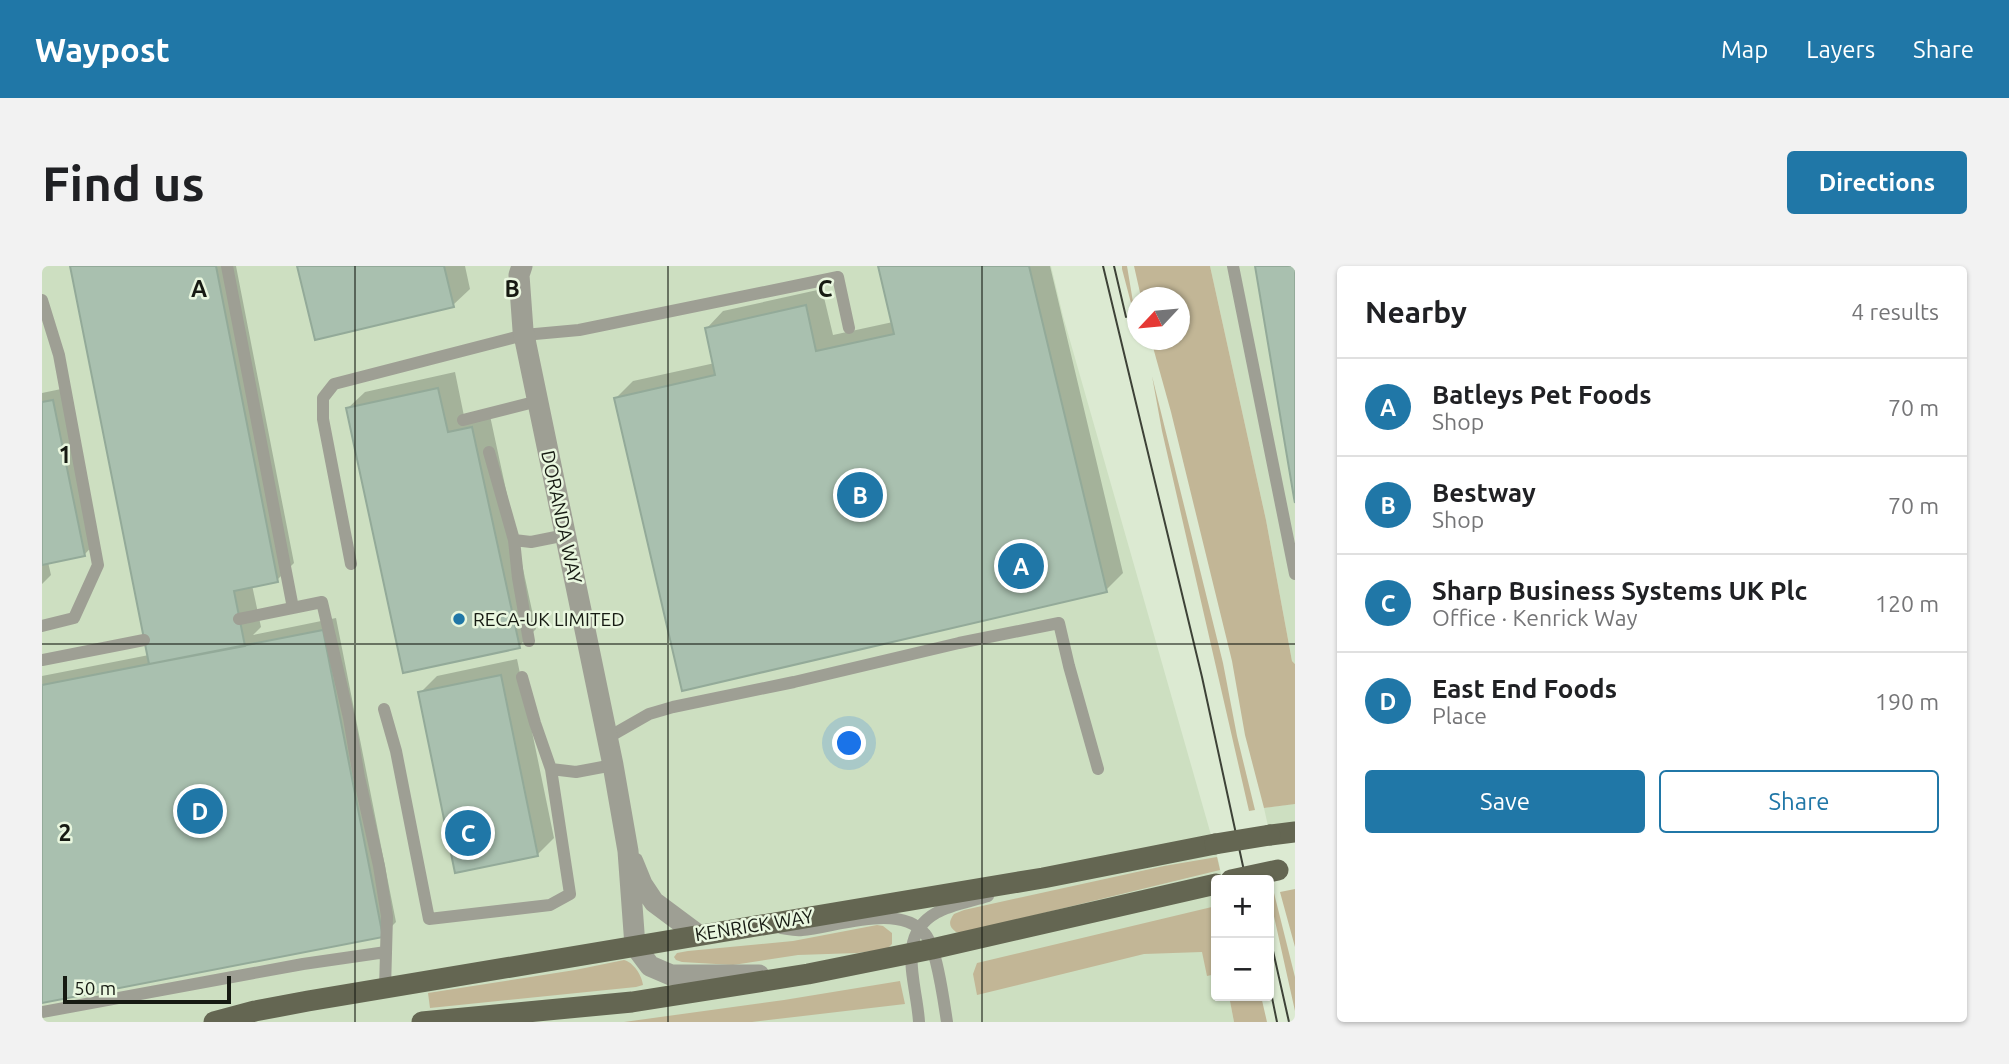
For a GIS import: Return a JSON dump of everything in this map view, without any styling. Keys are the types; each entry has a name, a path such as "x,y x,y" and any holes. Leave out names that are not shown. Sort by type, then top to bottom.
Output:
{"main road":[{"name":"KENRICK WAY","path":"214,1022 268,1008 1043,878 1295,831"},
{"path":"1254,875 1287,868"},
{"path":"422,1022 632,1002 808,974 932,949 1211,885"}],"street":[{"name":"DORANDA WAY","path":"522,266 519,275 524,335 613,765 628,851 635,946"},
{"name":"DORANDA WAY","path":"628,851 642,884 654,902 697,934"},
{"path":"635,946 650,966 671,975 808,974"}],"lane":[{"path":"227,266 293,608"},
{"path":"1233,266 1295,574"},
{"path":"351,564 323,419 323,398 334,384 524,335 579,330 838,277 849,328"},
{"path":"42,300 59,355 98,565 74,618 42,626"},
{"path":"463,420 538,401"},
{"path":"489,452 514,540 529,641"},
{"path":"514,540 531,542 566,535"},
{"path":"239,619 322,603 379,866 387,916 385,989"},
{"path":"607,738 649,714 673,707 1059,623 1098,769"},
{"path":"42,660 144,639"},
{"path":"384,709 396,751 429,919 550,905 570,894 551,769 522,677"},
{"path":"551,769 576,772 613,765"},
{"path":"919,1022 909,954 918,927 936,912 1043,878"},
{"path":"752,925 800,931 882,917 910,922 927,935 947,1022"},
{"path":"42,1012 303,964 386,952"}],"shaded area":[{"path":"42,266 1051,266 1219,863 1221,875 1211,875 1211,1001 1230,1001 1234,1022 42,1022"},
{"path":"1122,266 1127,266 1130,287 1127,288"},
{"path":"1134,266 1210,266 1266,520 1292,661 1295,664 1295,804 1264,808 1245,735 1232,661 1154,350 1190,350 1190,287 1139,287"},
{"path":"1210,266 1295,266 1295,664 1292,661 1266,520"},
{"path":"1152,376 1223,663 1255,810 1249,811 1162,431"},
{"path":"1295,801 1295,832 1270,835 1264,808 1292,804"},
{"path":"1217,857 1220,870 962,933 956,932 950,924 954,914 964,910"},
{"path":"1295,889 1295,947 1280,892"},
{"path":"1274,893 1295,977 1295,1011 1274,916"},
{"path":"1211,907 1211,975 1207,976 1202,952 1144,954 977,995 973,974 977,963"},
{"path":"877,925 892,933 892,944 887,949 798,955 733,965 682,962 674,957 677,953 688,951 793,941"},
{"path":"624,960 631,963 643,985 430,1008 428,993"},
{"path":"900,981 905,1004 752,1022 624,1022 784,1000"},
{"path":"1230,1001 1262,1001 1267,1022 1234,1022"}],"building":[{"path":"70,266 216,266 278,582 234,591 245,646 149,664"},
{"path":"297,266 444,266 454,307 315,340"},
{"path":"878,266 1029,266 1107,592 682,691 614,398 715,375 705,328 806,305 816,351 894,334"},
{"path":"1255,266 1295,266 1295,503 1294,498"},
{"path":"438,388 448,432 472,427 520,648 403,673 346,408"},
{"path":"53,400 85,556 42,565 42,402"},
{"path":"323,630 383,937 42,1003 42,685"},
{"path":"501,675 538,856 455,873 418,692"}],"tram line":[{"path":"1103,266 1202,677 1245,875"},
{"path":"1114,266 1126,317"},
{"path":"1270,938 1289,1022"},
{"path":"1273,1001 1277,1022"}],"place":[{"name":"Bestway","path":"860,495"},
{"name":"Batleys Pet Foods","path":"1021,566"},
{"name":"RECA-UK LIMITED","path":"459,619"},
{"name":"East End Foods","path":"200,811"},
{"name":"Sharp Business Systems UK Plc","path":"468,833"}]}
